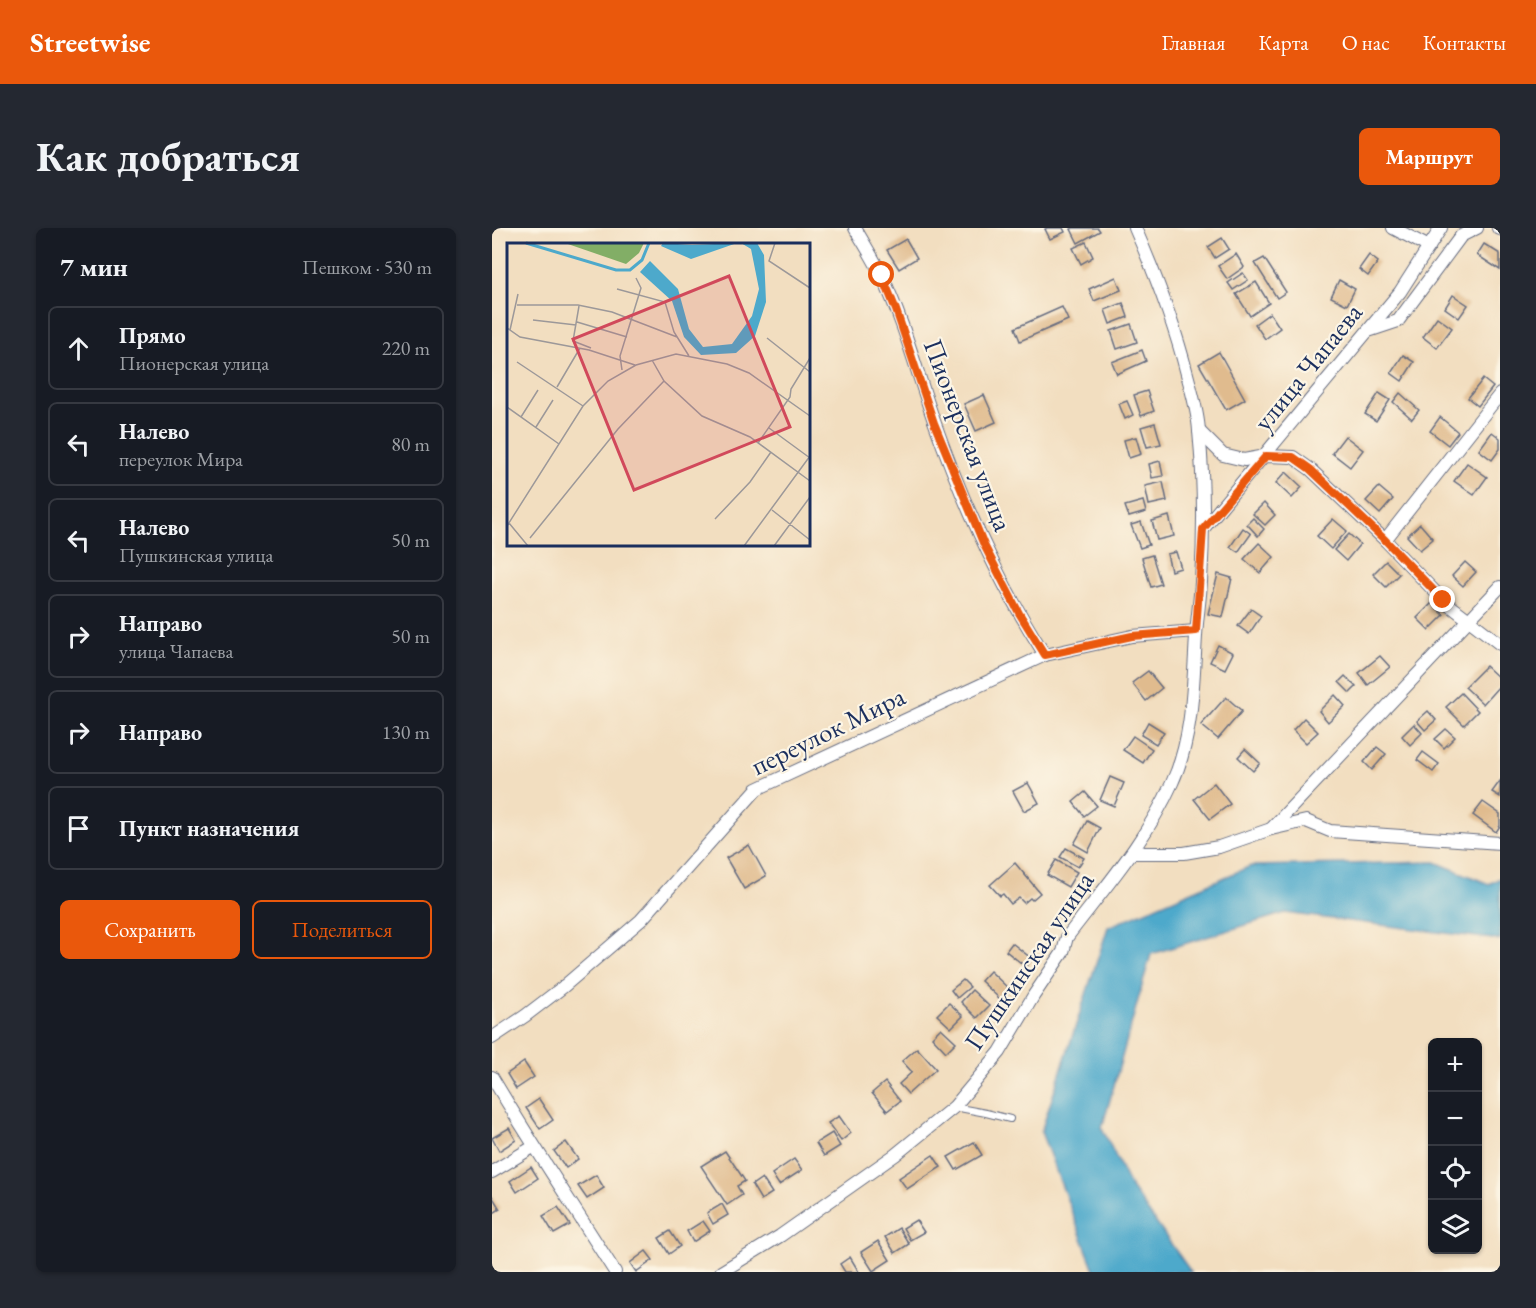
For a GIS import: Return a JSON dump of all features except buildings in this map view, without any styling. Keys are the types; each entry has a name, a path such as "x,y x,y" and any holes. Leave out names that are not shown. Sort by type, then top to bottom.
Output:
{"street":[{"name":"Пионерская улица","path":"855,228 882,275 934,423 984,545 1019,613 1045,655"},
{"name":"Пушкинская улица","path":"721,1272 780,1236 895,1155 954,1107 1000,1052 1063,952 1067,937 1132,853 1147,831 1173,782 1185,745 1192,696 1203,529 1199,431 1196,407 1176,333 1156,275 1135,228"},
{"path":"1393,228 1429,247"},
{"name":"улица Чапаева","path":"1203,529 1400,292 1441,228"},
{"path":"1368,331 1398,321 1461,236 1477,228"},
{"path":"1385,540 1500,394"},
{"path":"1199,431 1223,455 1244,460 1266,456 1293,457 1310,469 1385,540 1443,600 1500,644"},
{"path":"1271,829 1500,587"},
{"name":"переулок Мира","path":"492,1038 553,994 641,920 758,789 1045,655 1132,636 1196,631"},
{"path":"1132,853 1184,853 1208,849 1271,829 1306,821 1330,831 1500,843"},
{"path":"492,1077 533,1147 615,1272"},
{"path":"492,1172 533,1147"}],"lane":[{"path":"954,1107 1010,1119"}],"water":[{"path":"1435,862 1489,884 1500,878 1500,940 1285,913 1151,954 1102,1128 1130,1186 1191,1272 1095,1272 1041,1132 1108,927 1251,866"}],"route":[{"path":"882,275 934,423 984,545 1019,613 1045,655 1132,636 1196,631 1203,529 1266,456 1293,457 1310,469 1385,540 1443,600"}]}
